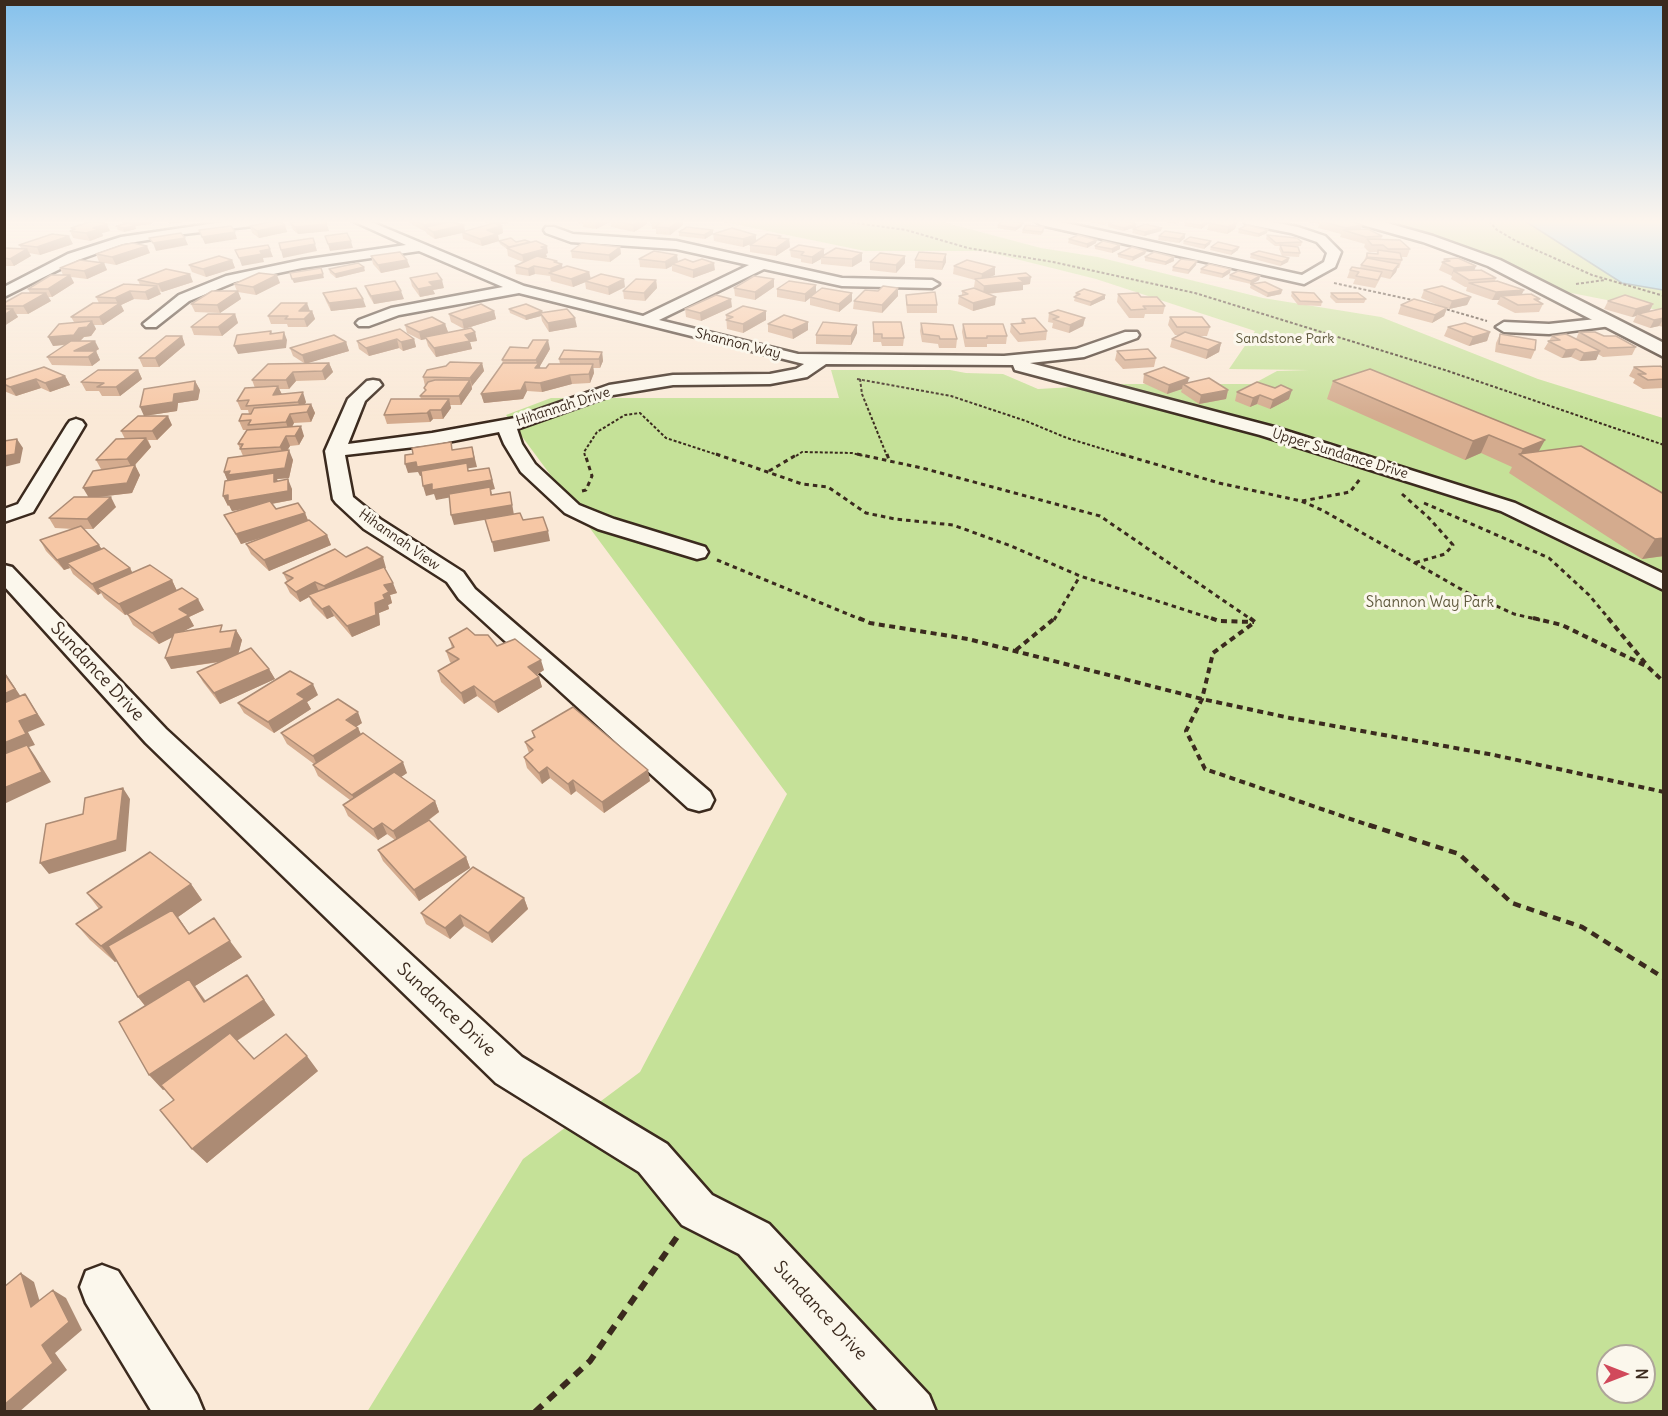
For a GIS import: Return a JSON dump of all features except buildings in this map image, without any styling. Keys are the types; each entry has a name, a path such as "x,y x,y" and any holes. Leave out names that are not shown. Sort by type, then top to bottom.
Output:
{"street":[{"path":"151,324 184,298 211,287"},
{"name":"Shannon Way","path":"515,287 798,359 1004,361 1078,354 1131,335"},
{"path":"644,321 715,287"},
{"path":"1539,287 1664,351"},
{"path":"364,323 396,311 519,289"},
{"path":"1504,327 1549,329 1606,323"},
{"name":"Hihannah Drive","path":"335,451 432,439 507,425 609,390 673,381 770,379 801,373 824,359"},
{"name":"Upper Sundance Drive","path":"1004,361 1267,432 1508,507 1664,583"},
{"path":"335,451 357,399 373,385"},
{"path":"4,516 26,508 76,425"},
{"path":"507,425 513,444 528,468 572,509 606,524 697,552"},
{"name":"Hihannah View","path":"335,451 343,499 372,524 455,578 466,594 699,800"},
{"name":"Sundance Drive","path":"4,572 156,736 509,1070 653,1158 697,1210 754,1239 912,1412"},
{"path":"102,1287 180,1412"}],"path":[{"path":"1168,287 1195,293 1448,370 1664,445"},
{"path":"1355,287 1386,292 1419,302"},
{"path":"1633,287 1664,296"},
{"path":"1437,307 1504,327"},
{"path":"850,378 951,396 1026,421 1067,438 1219,483 1301,501 1322,510 1485,601 1514,614 1562,625 1648,667"},
{"path":"860,380 862,394 889,461"},
{"path":"557,494 586,490 592,476 584,452 597,432 625,415 640,413 666,438 802,484 828,487 866,513 895,519 953,525 1011,546 1080,576 1219,621 1255,622"},
{"path":"769,471 802,452 852,453 1100,516 1255,622"},
{"path":"1301,501 1350,492 1372,464"},
{"path":"1414,563 1445,554 1453,546 1429,518 1400,492 1549,558 1589,595 1648,667 1664,682"},
{"path":"697,552 870,623 968,639 1202,699 1290,718 1494,755 1664,792"},
{"path":"1016,650 1053,622 1080,576"},
{"path":"1255,622 1213,653 1202,699 1186,731 1205,769 1339,816 1459,854 1512,903 1582,927 1664,978"},
{"path":"535,1412 590,1361 697,1210"}],"green space":[{"path":"1121,287 1219,287 1263,298 1381,317 1538,379 1663,418 1663,1411 367,1412 523,1159 640,1072 787,794 506,415 551,398 839,398 831,370 950,370 1003,374 1038,389 1126,384 1253,384 1277,371 1309,370 1229,369 1255,331"},
{"path":"1550,287 1646,287 1663,290 1663,311"}],"water":[{"path":"1646,287 1663,287 1663,290"}],"park label":[{"name":"Sandstone Park","path":"1285,339"},
{"name":"Shannon Way Park","path":"1430,603"}]}
